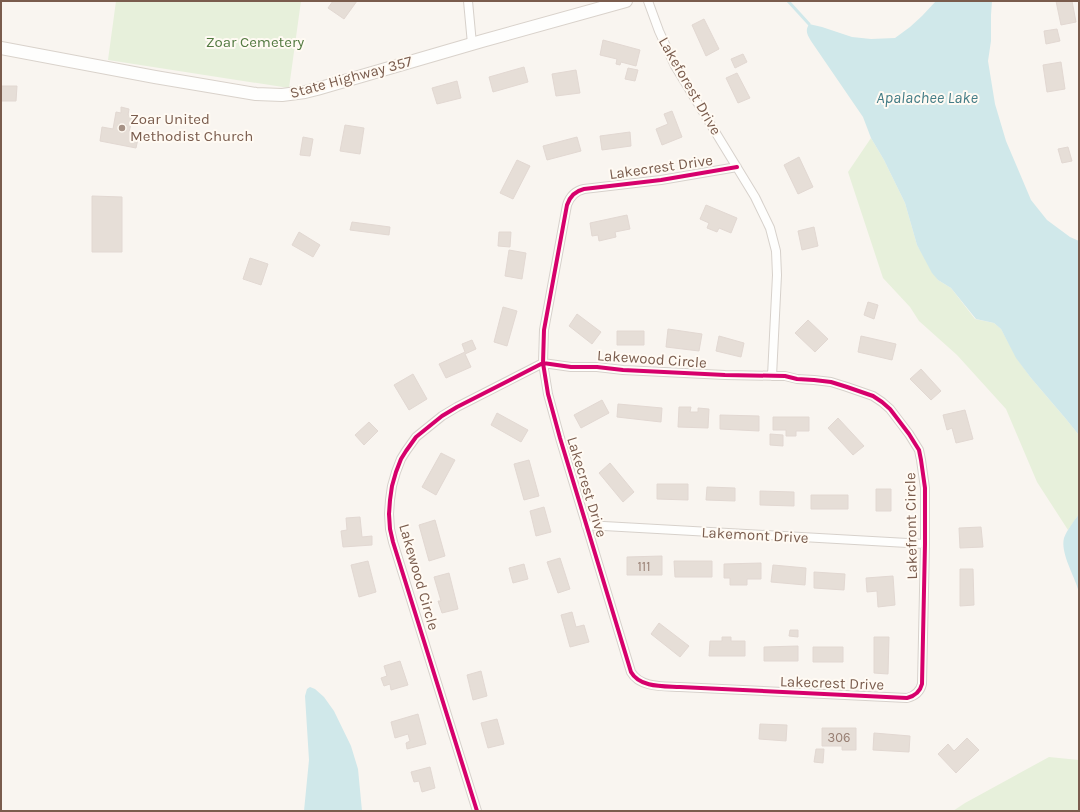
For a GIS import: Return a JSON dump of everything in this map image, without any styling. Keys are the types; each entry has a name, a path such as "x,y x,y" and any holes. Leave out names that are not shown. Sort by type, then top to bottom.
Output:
{"main road":[{"name":"State Highway 357","path":"1,48 231,90 256,94 282,95 317,89 626,1"}],"street":[{"path":"468,1 472,44"},
{"name":"Lakeforest Drive","path":"648,1 672,60 750,187 770,228 776,251 777,275 772,376"},
{"name":"Lakecrest Drive","path":"737,168 661,180 578,190 569,199 567,205 544,330 543,363 548,394 628,662 633,675 639,681 652,685 907,698"},
{"name":"Lakewood Circle","path":"477,811 390,529 389,514 392,486 401,459 406,451 416,437 442,416 543,363 571,367 772,376"},
{"name":"Lakefront Circle","path":"772,376 785,376 797,379 831,382 847,386 873,396 890,409 919,450 925,478 922,684 915,695 907,698"},
{"name":"Lakemont Drive","path":"586,525 925,544"}],"green space":[{"name":"Zoar Cemetery","path":"116,1 301,1 289,88 108,60"},
{"path":"871,138 884,160 905,203 917,245 938,280 951,288 975,319 994,323 1001,329 1018,360 1031,378 1078,434 1079,514 1068,530 1037,482 1006,409 957,355 919,321 910,307 883,278 848,172"},
{"path":"1049,757 1079,760 1079,811 953,811 965,803"}],"water":[{"name":"Apalachee Lake","path":"936,1 992,1 991,41 988,61 995,104 1006,141 1031,200 1047,220 1070,237 1079,241 1079,441 1078,434 1016,358 1001,329 994,323 976,319 951,288 938,280 932,273 917,245 905,203 884,160 871,138 863,117 808,36 807,29 809,24 852,37 871,39 895,38 910,27"},
{"path":"1079,514 1079,592 1066,558 1063,544 1067,532"},
{"path":"310,687 315,689 324,697 334,711 351,746 358,769 362,811 304,811 309,760 305,696 307,689"}],"building":[{"path":"333,1 357,1 344,19 328,8"},
{"path":"1056,1 1072,1 1076,22 1061,25"},
{"path":"704,19 719,49 706,56 692,25"},
{"path":"1057,29 1060,41 1046,44 1044,31"},
{"path":"603,40 640,50 636,66 621,62 620,65 616,64 617,59 600,55"},
{"path":"743,54 747,62 735,68 731,59"},
{"path":"1061,62 1065,89 1047,92 1043,65"},
{"path":"524,67 528,82 493,92 489,77"},
{"path":"628,68 638,70 635,81 625,79"},
{"path":"576,70 580,93 556,96 552,74"},
{"path":"737,73 750,98 738,103 726,78"},
{"path":"457,81 461,98 437,104 432,88"},
{"path":"1,86 17,86 16,101 1,101"},
{"name":"Zoar United Methodist Church","path":"121,107 129,109 128,115 133,116 129,132 139,134 136,148 100,141 102,127 113,129 116,112 121,113"},
{"path":"672,111 682,137 662,145 656,129 668,124 664,114"},
{"path":"345,125 364,128 360,154 340,151"},
{"path":"630,132 631,146 602,150 600,136"},
{"path":"303,137 313,139 310,156 300,155"},
{"path":"577,137 581,151 547,160 543,146"},
{"path":"1068,147 1072,161 1062,163 1058,149"},
{"path":"799,157 813,187 798,194 784,165"},
{"path":"517,160 530,166 513,199 500,193"},
{"path":"92,196 122,197 122,252 92,252"},
{"path":"706,205 737,218 731,233 719,228 717,232 707,228 709,223 700,219"},
{"path":"627,215 630,229 615,232 616,237 599,241 598,235 592,236 590,223"},
{"path":"352,222 390,227 389,235 350,230"},
{"path":"814,227 818,246 802,250 798,231"},
{"path":"299,232 320,245 313,257 292,245"},
{"path":"499,232 511,232 510,247 498,246"},
{"path":"509,250 526,253 522,279 505,276"},
{"path":"250,258 268,264 261,285 243,279"},
{"path":"868,302 878,305 874,319 864,315"},
{"path":"503,307 517,311 507,346 494,342"},
{"path":"577,314 601,332 592,344 569,326"},
{"path":"808,320 828,339 815,352 795,333"},
{"path":"668,329 702,334 699,351 666,347"},
{"path":"617,331 644,331 644,345 617,345"},
{"path":"719,336 744,343 741,357 716,351"},
{"path":"861,336 896,344 892,360 858,352"},
{"path":"472,340 476,349 465,354 471,367 446,378 439,364 465,352 462,344"},
{"path":"921,369 941,391 931,400 910,379"},
{"path":"413,374 427,399 409,410 394,385"},
{"path":"602,400 609,413 581,428 574,415"},
{"path":"618,404 662,408 661,422 617,417"},
{"path":"679,407 691,407 690,412 698,412 698,408 709,409 708,428 678,427"},
{"path":"965,410 973,439 956,443 952,428 947,430 943,415"},
{"path":"497,413 528,430 521,442 491,425"},
{"path":"720,415 759,416 759,431 720,429"},
{"path":"773,417 809,417 809,431 796,431 796,436 786,436 786,430 773,430"},
{"path":"838,418 864,446 853,455 828,428"},
{"path":"369,422 378,431 364,445 355,435"},
{"path":"770,434 783,435 783,446 770,445"},
{"path":"441,453 455,460 436,495 422,487"},
{"path":"529,460 539,496 524,500 514,464"},
{"path":"610,463 634,492 623,502 599,473"},
{"path":"657,484 688,484 688,500 657,499"},
{"path":"707,487 735,488 735,501 706,500"},
{"path":"876,489 891,489 891,511 876,511"},
{"path":"760,491 794,492 794,506 760,505"},
{"path":"811,495 848,495 848,509 811,509"},
{"path":"544,507 551,532 536,536 530,511"},
{"path":"360,517 362,537 372,536 372,545 343,547 341,531 347,530 346,518"},
{"path":"435,520 445,556 429,561 419,525"},
{"path":"981,527 983,547 960,548 959,528"},
{"path":"662,556 662,575 627,575 627,557"},
{"path":"560,558 570,589 558,593 547,562"},
{"path":"368,561 376,592 359,597 351,565"},
{"path":"674,561 712,561 712,577 675,577"},
{"path":"761,563 761,579 747,579 747,585 730,585 730,578 724,578 724,564"},
{"path":"524,564 528,579 513,583 509,568"},
{"path":"773,565 806,568 805,585 771,582"},
{"path":"960,569 973,569 974,605 960,606"},
{"path":"814,572 845,574 844,590 814,588"},
{"path":"449,573 458,609 442,613 438,601 441,601 434,577"},
{"path":"893,576 895,605 878,607 877,591 867,592 866,578"},
{"path":"572,612 576,627 584,625 589,642 570,647 561,615"},
{"path":"659,623 689,646 680,657 651,634"},
{"path":"790,630 798,630 798,637 789,636"},
{"path":"722,637 731,637 731,641 745,641 745,656 709,656 710,641 722,641"},
{"path":"874,637 889,637 888,674 874,673"},
{"path":"798,646 798,661 764,661 764,647"},
{"path":"813,647 843,647 843,662 813,662"},
{"path":"400,661 408,685 391,690 390,684 384,686 381,678 387,676 384,666"},
{"path":"481,671 487,696 473,700 467,675"},
{"path":"418,714 426,744 407,749 406,743 410,741 408,734 395,738 391,722"},
{"path":"497,719 504,744 488,748 481,723"},
{"path":"760,724 787,725 786,741 759,739"},
{"path":"822,728 856,728 856,750 842,750 842,746 822,746"},
{"path":"874,733 910,736 909,752 873,750"},
{"path":"967,738 979,750 956,773 938,754 948,744 954,751"},
{"path":"816,749 824,749 823,763 814,762"},
{"path":"430,767 435,788 422,792 419,781 414,782 411,772"}],"waterway":[{"path":"788,1 809,24"}],"cycle path":[{"path":"477,811 393,542 389,514 392,486 401,459 416,437 442,416 457,407 543,363 571,367 597,367 623,370 725,375 785,376 797,379 831,382 873,396 882,402 890,409 919,450 925,488 921,687 917,693 907,698 667,686 646,684 640,681 631,672 560,438 548,394 543,363 544,330 567,205 573,194 584,189 661,180 737,167"}],"place":[{"name":"Zoar United Methodist Church","path":"122,128"}]}
